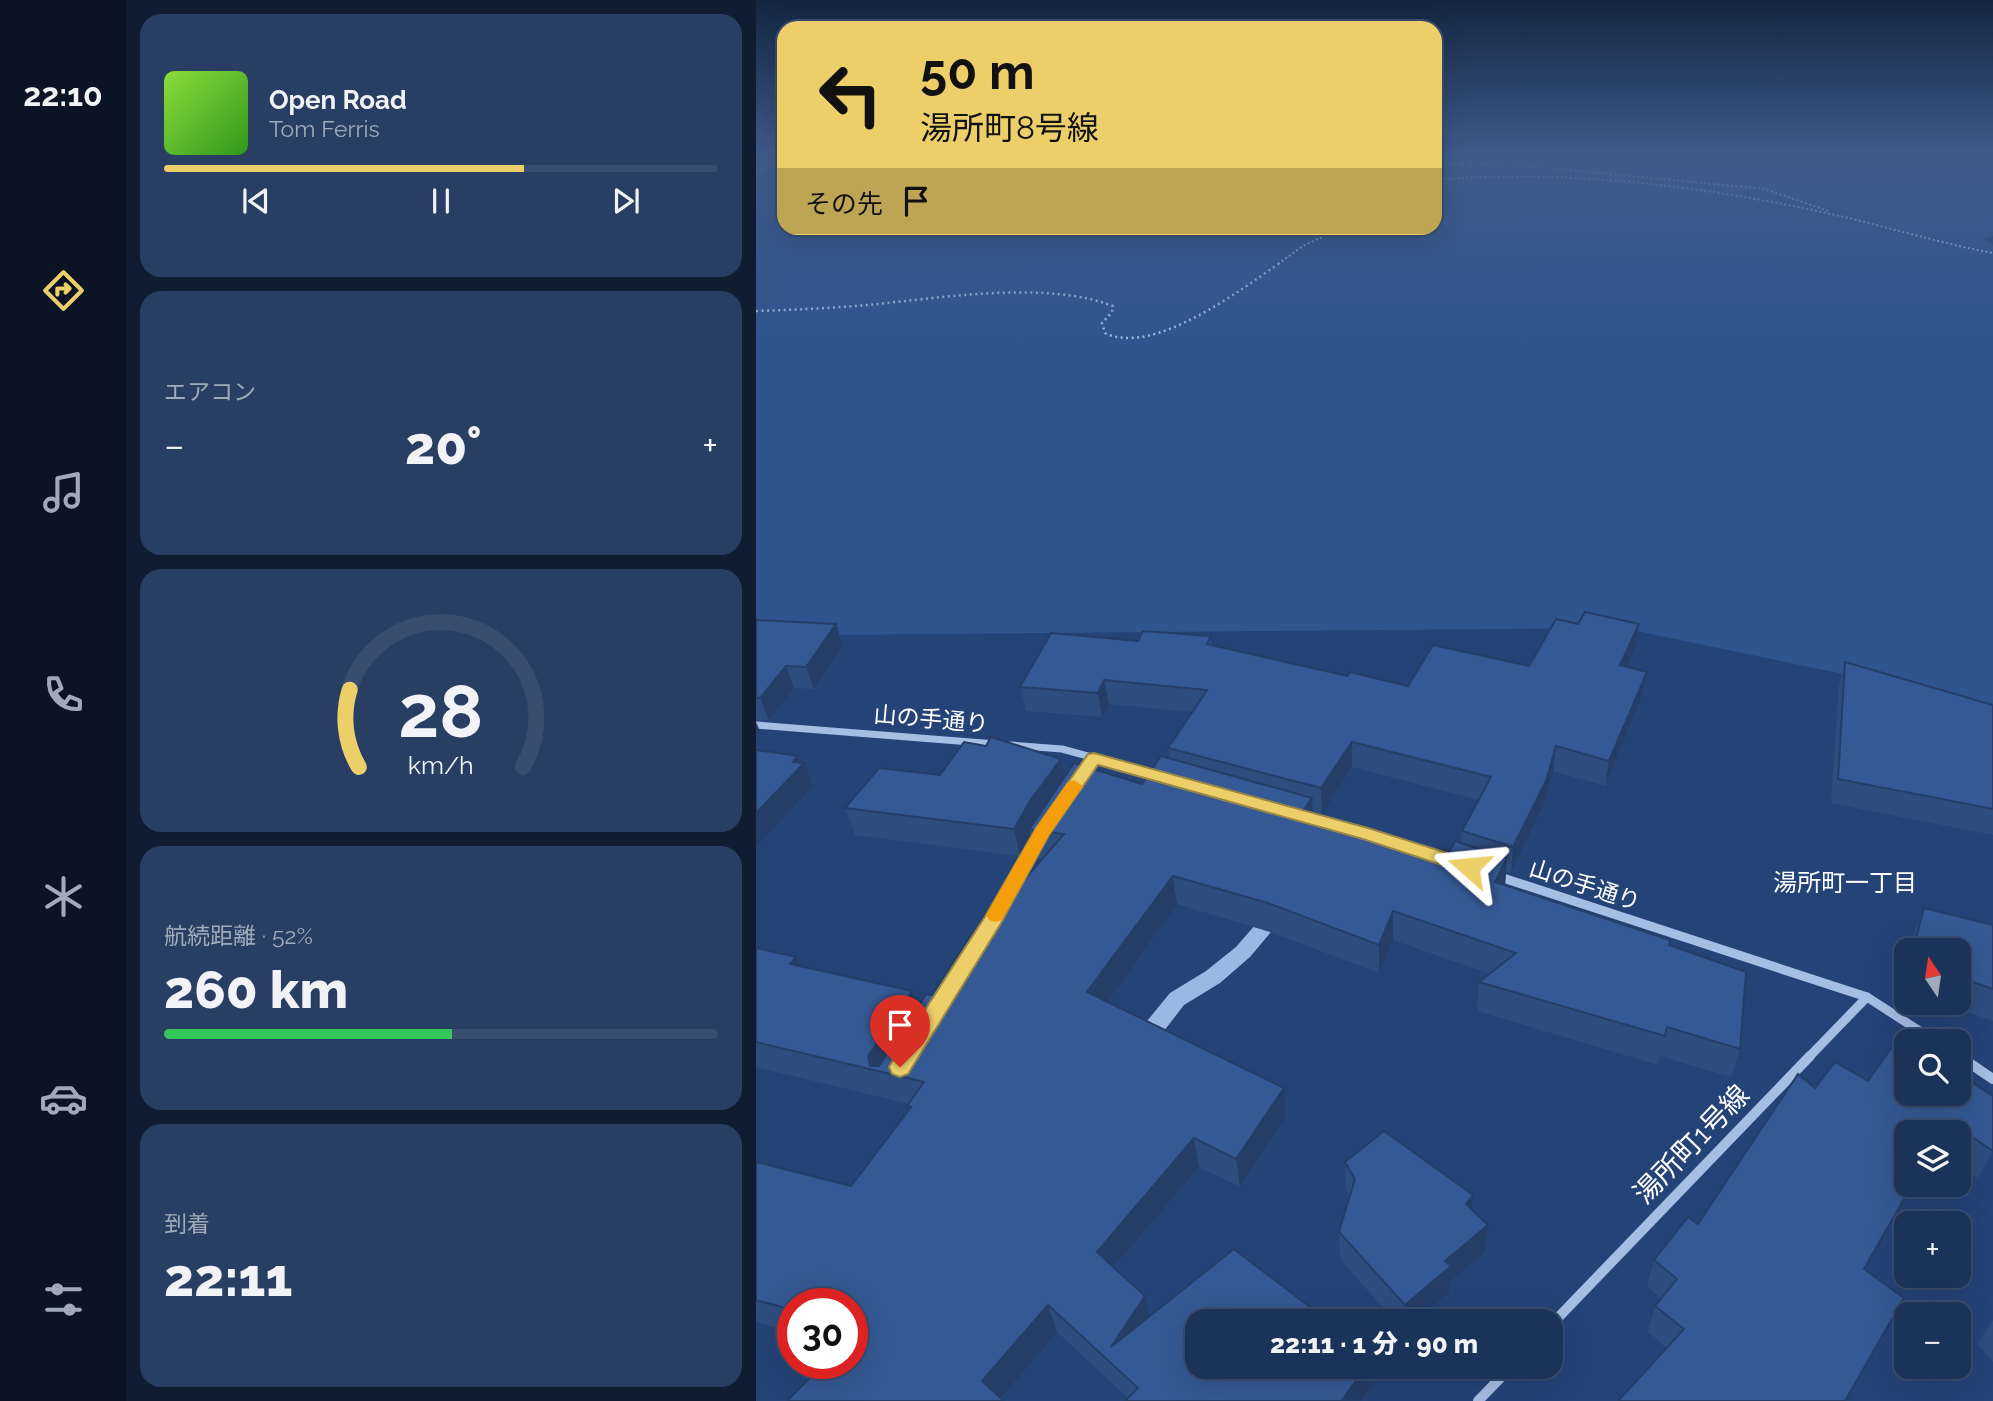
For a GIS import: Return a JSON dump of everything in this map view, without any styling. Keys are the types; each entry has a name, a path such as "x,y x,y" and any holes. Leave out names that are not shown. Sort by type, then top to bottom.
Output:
{"street":[{"name":"山の手通り","path":"756,724 1062,749 1091,762 1173,780"},
{"path":"1290,813 1460,864"},
{"path":"986,931 1042,832"},
{"name":"山の手通り","path":"1486,873 1867,997 1916,1029"},
{"name":"湯所町1号線","path":"1563,1313 1867,997"},
{"path":"1971,1065 1993,1079"},
{"path":"1478,1401 1499,1379"}],"path":[{"path":"1857,221 1936,242 1993,253"},
{"path":"756,311 818,309 978,296 1066,295 1097,299 1113,306 1112,312 1102,323 1105,333 1115,338 1152,335 1224,302 1303,246 1326,235"}],"shaded area":[{"path":"756,221 777,221 777,235 1442,235 1442,221 1993,221 1993,236 1983,239 1993,245 1993,705 1622,628 831,635 756,631"}],"building":[{"path":"1585,612 1639,624 1620,665 1647,672 1609,761 1556,746 1546,781 1513,847 1462,831 1491,777 1352,742 1321,788 1168,748 1207,690 1104,680 1098,693 1020,687 1051,633 1138,641 1143,631 1211,636 1207,644 1347,676 1350,672 1408,686 1433,645 1529,666 1556,619 1578,624"},
{"path":"756,620 836,624 806,667 786,666 760,698 756,698"},
{"path":"1845,662 1993,705 1993,809 1838,779"},
{"path":"991,737 1061,759 1030,801 1014,829 845,808 879,768 940,775 964,742 986,746"},
{"path":"756,750 798,756 793,762 804,763 756,813"},
{"path":"1161,756 1312,798 1300,815 1444,861 1455,841 1507,858 1495,882 1670,940 1669,945 1746,972 1740,1049 1667,1027 1665,1036 1479,982 1516,953 1393,911 1379,945 1268,903 1173,876 1087,992 1284,1088 1236,1159 1194,1138 1097,1252 1145,1296 1111,1347 1234,1249 1312,1309 1185,1309 1185,1379 1357,1379 1341,1401 1125,1401 1138,1388 1048,1305 982,1381 1004,1401 787,1401 809,1379 868,1379 868,1288 777,1288 777,1306 756,1300 756,1162 851,1186 911,1107 907,1106 924,1082 756,1042 756,948 796,957 790,964 912,991 868,1056 870,1066 879,1066 926,994 932,995 985,914 993,916 1064,834 1029,830 1074,763 1142,784"},
{"path":"1924,908 1993,925 1993,989 1971,981 1971,938 1916,938"},
{"path":"1894,1044 1894,1106 1971,1106 1971,1082 1993,1096 1993,1151 1971,1136 1971,1120 1894,1120 1894,1197 1905,1197 1897,1211 1894,1211 1894,1216 1864,1269 1904,1298 1902,1302 1894,1302 1894,1315 1845,1401 1618,1401 1684,1329 1655,1306 1677,1279 1654,1260 1688,1217 1698,1224 1798,1074 1815,1088 1835,1062 1868,1081"},
{"path":"1384,1131 1473,1195 1466,1204 1488,1225 1445,1261 1451,1266 1405,1305 1339,1232 1355,1179 1345,1162"}],"waterway":[{"path":"1142,1043 1177,999 1213,977 1243,952 1276,914"}],"slow traffic":[{"path":"995,915 1042,832 1074,786"}],"district":[{"name":"湯所町一丁目","path":"1845,883"}],"route":[{"path":"900,1067 993,920 1042,832 1094,758 1368,834 1469,867"}]}
